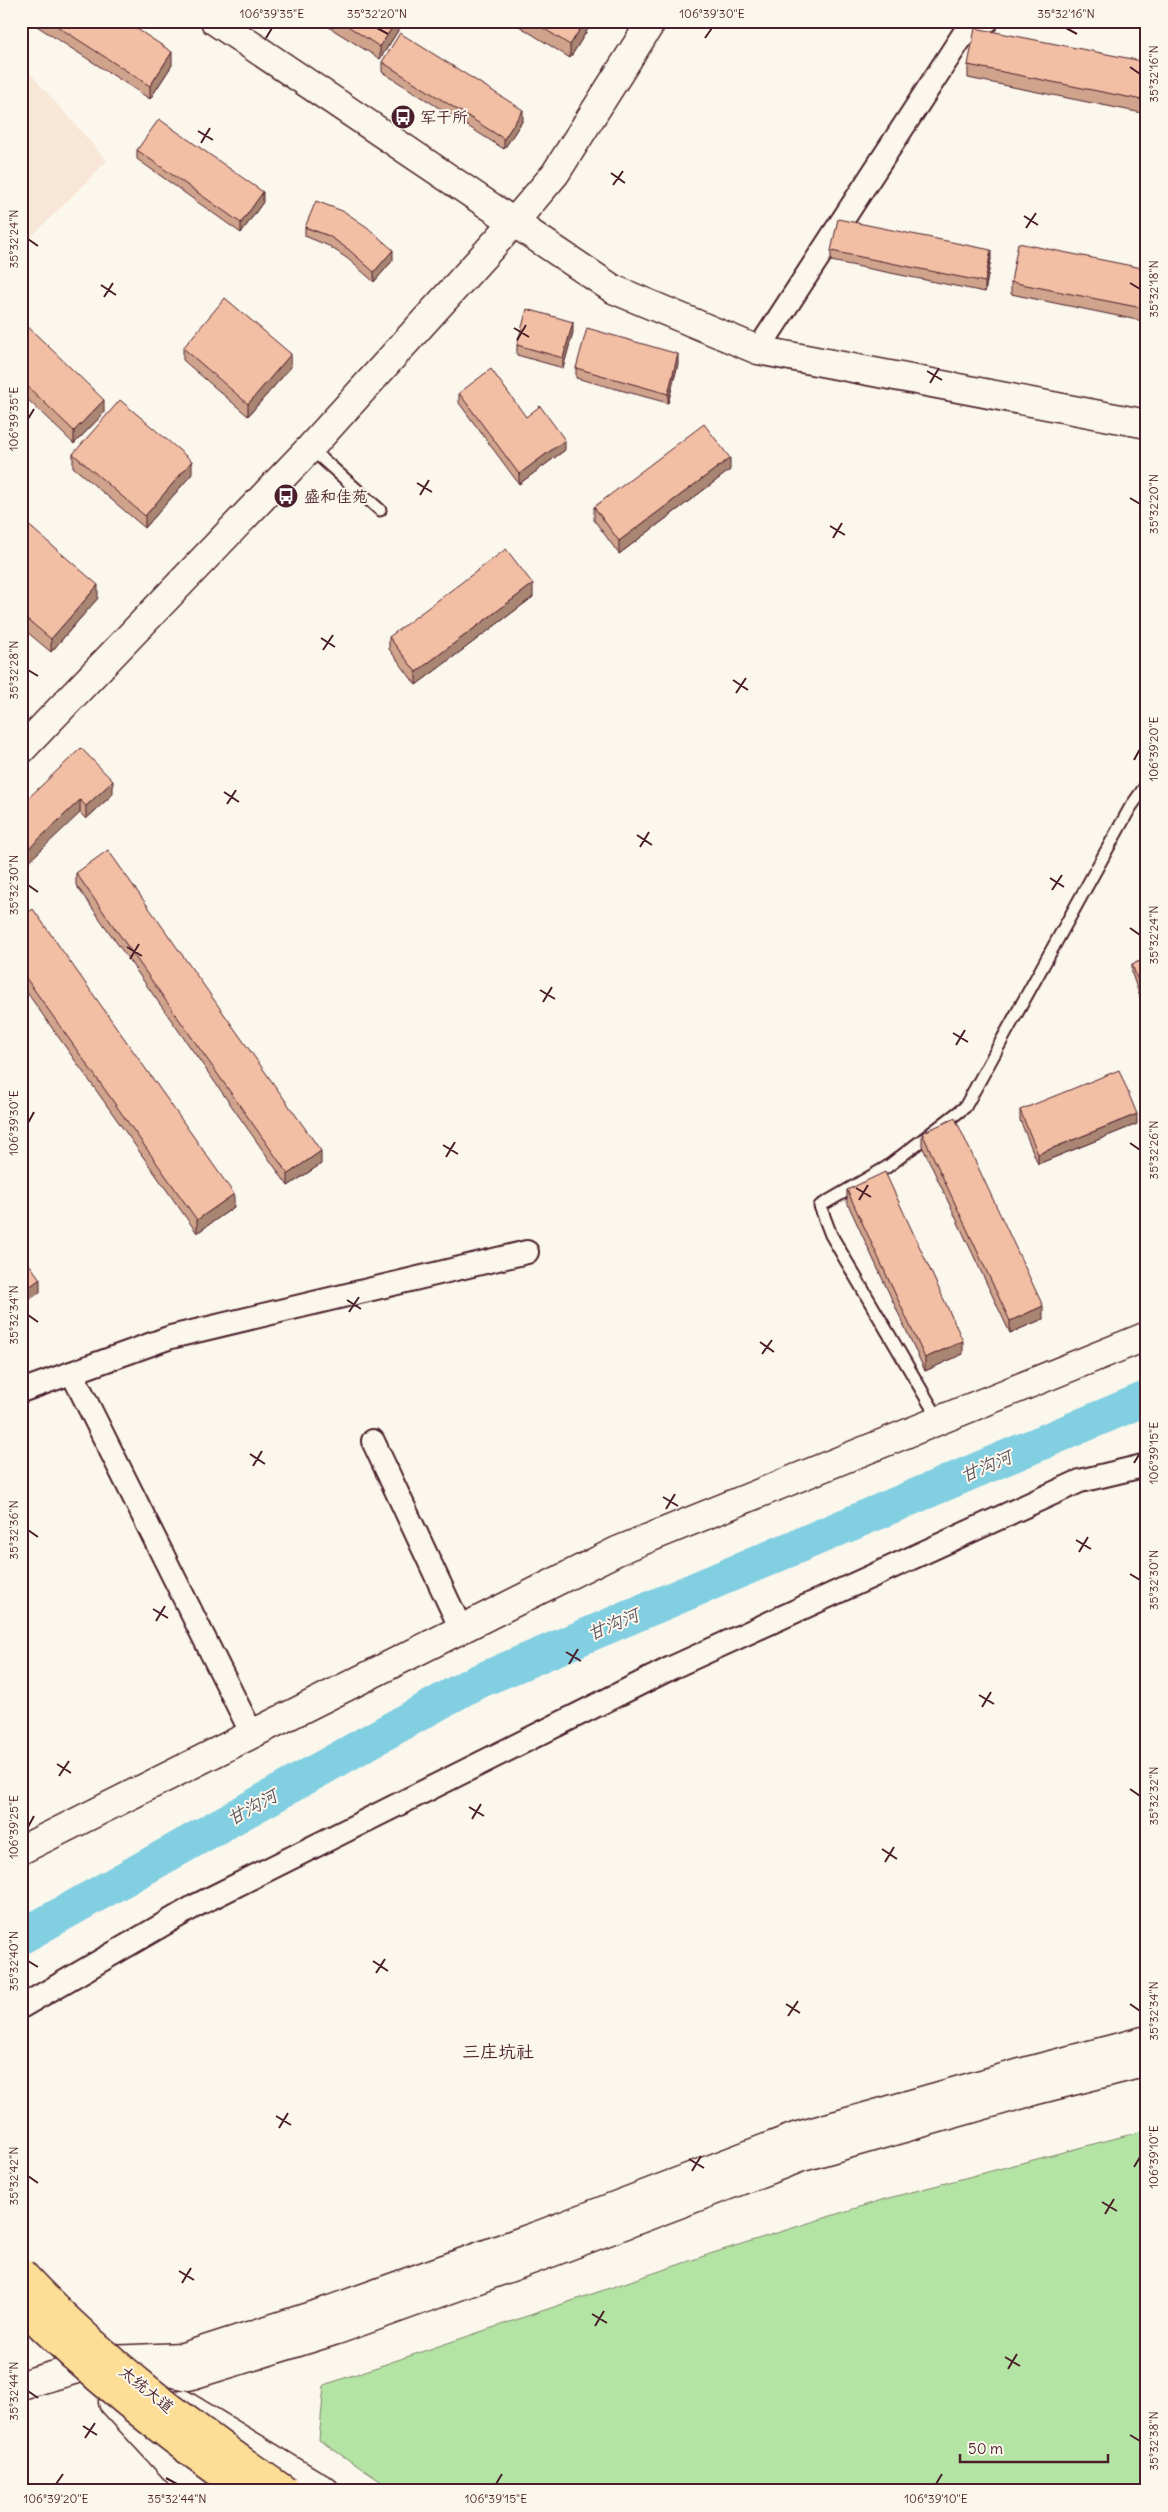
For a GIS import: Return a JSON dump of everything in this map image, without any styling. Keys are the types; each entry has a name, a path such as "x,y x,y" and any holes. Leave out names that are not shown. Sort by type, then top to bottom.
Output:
{"main road":[{"name":"太统大道","path":"21,2272 75,2326 152,2394 204,2434 286,2491"},
{"name":"太统大道","path":"21,2306 94,2376 144,2419 245,2491"}],"street":[{"path":"215,21 515,221 613,289 758,350 1147,424"},
{"path":"21,750 310,448 515,221 554,174 652,21"},
{"path":"758,350 963,35 987,21"},
{"path":"21,1391 171,1337 527,1252"},
{"path":"21,1850 617,1551 1147,1336"},
{"path":"72,1373 252,1734"},
{"path":"373,1441 461,1629"},
{"path":"21,2007 194,1906 671,1668 1080,1481 1147,1465"},
{"path":"21,2386 108,2360 183,2356 330,2310 552,2231 795,2138 1028,2071 1147,2040"},
{"path":"108,2360 190,2376 337,2330 550,2253 802,2157 1033,2091 1147,2062"},
{"path":"21,2266 108,2360 325,2491"},
{"path":"21,2319 81,2368 195,2491"}],"lane":[{"path":"310,448 380,510"},
{"path":"939,1420 831,1235 820,1206 887,1167 965,1107 1130,808 1147,784"}],"shaded area":[{"path":"21,63 107,161 21,247"}],"green space":[{"path":"1147,2130 1147,2491 395,2491 319,2440 324,2385 713,2253 885,2199"}],"building":[{"path":"49,21 125,21 172,52 150,86"},
{"path":"340,21 396,21 380,47"},
{"path":"532,21 585,21 570,45"},
{"path":"975,28 1147,62 1147,101 968,65"},
{"path":"400,33 523,110 504,139 382,62"},
{"path":"159,119 263,192 241,223 137,150"},
{"path":"316,201 345,212 367,227 393,250 374,272 348,249 329,236 305,227"},
{"path":"838,219 991,250 985,282 831,251"},
{"path":"1018,243 1147,269 1147,309 1011,282"},
{"path":"225,298 291,354 248,404 183,348"},
{"path":"527,309 573,322 563,358 517,345"},
{"path":"21,320 104,400 74,431 21,380"},
{"path":"587,328 678,354 668,394 576,368"},
{"path":"491,369 526,417 540,406 565,440 519,474 459,393"},
{"path":"120,400 192,461 145,516 73,454"},
{"path":"704,424 730,458 619,541 594,507"},
{"path":"26,523 98,585 51,639 21,614 21,529"},
{"path":"506,549 533,584 416,672 389,637"},
{"path":"81,748 113,781 86,806 80,800 21,856 21,805"},
{"path":"108,850 321,1151 288,1174 76,873"},
{"path":"21,899 25,905 21,908"},
{"path":"33,909 234,1194 197,1220 21,971 21,917"},
{"path":"1147,959 1147,1007 1132,964"},
{"path":"1119,1070 1137,1114 1038,1154 1020,1110"},
{"path":"955,1118 1043,1306 1010,1321 922,1133"},
{"path":"885,1172 963,1341 925,1358 847,1190"},
{"path":"21,1253 40,1279 21,1293"}],"waterway":[{"name":"甘沟河","path":"21,1937 472,1684 1147,1398"}],"place":[{"name":"军干所","path":"403,117"},
{"name":"盛和佳苑","path":"286,496"}],"district":[{"name":"三庄坑社","path":"498,2051"}]}
